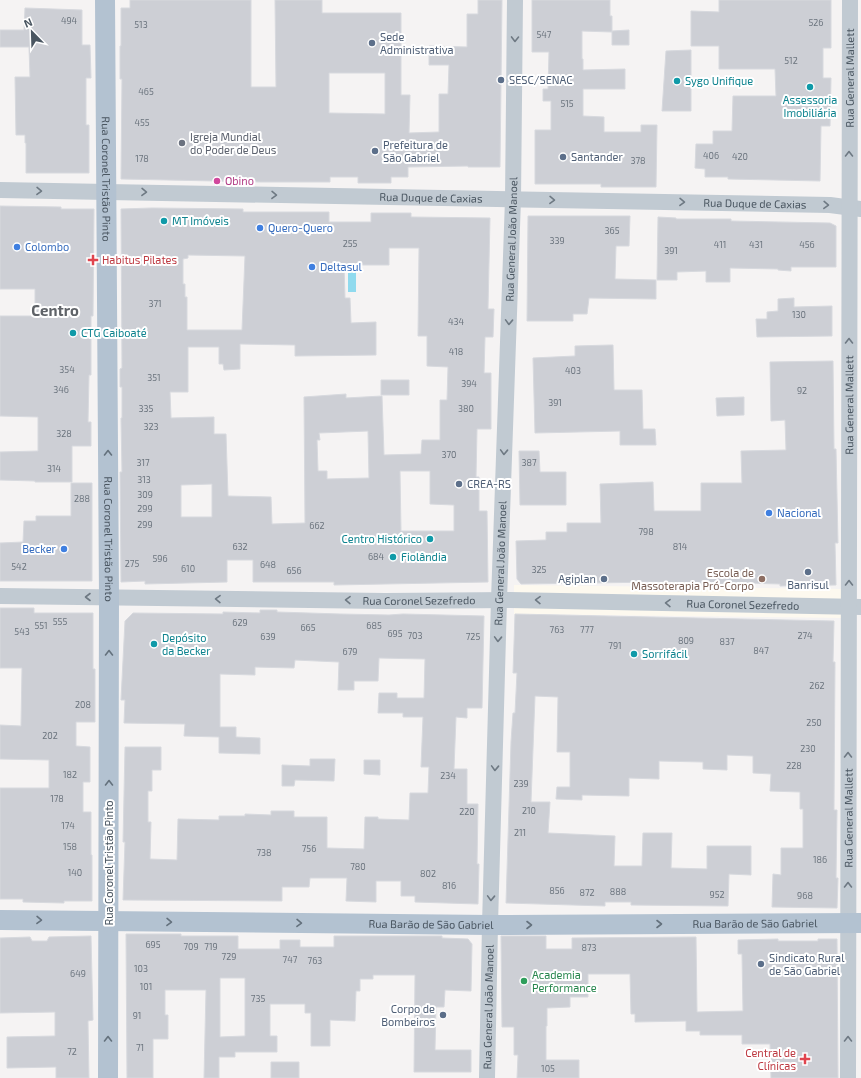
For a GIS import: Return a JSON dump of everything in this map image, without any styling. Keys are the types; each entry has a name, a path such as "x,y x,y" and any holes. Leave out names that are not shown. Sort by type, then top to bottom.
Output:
{"main road":[{"name":"Rua Coronel Tristão Pinto","path":"105,0 109,597 108,1078"},
{"name":"Rua Barão de São Gabriel","path":"0,920 490,925 854,924"}],"street":[{"name":"Rua General João Manoel","path":"488,1078 490,925 499,600 513,199 515,0"},
{"name":"Rua General Mallett","path":"848,1078 854,924 855,607 849,557 855,250 850,0"},
{"name":"Rua Duque de Caxias","path":"0,190 830,205 855,208"},
{"path":"849,557 861,569"},
{"name":"Rua Coronel Sezefredo","path":"0,596 385,601 499,600 855,607"}],"shaded area":[{"path":"514,585 842,589 842,618 514,614"}],"water":[{"path":"348,270 356,270 356,292 348,292"}],"building":[{"path":"130,0 251,0 251,87 276,87 275,0 322,0 322,13 401,13 401,95 410,95 409,133 439,132 439,94 448,94 449,65 429,65 429,46 467,47 467,14 478,14 478,0 502,0 500,167 408,167 408,177 391,177 391,183 358,183 358,177 330,177 330,182 121,179 121,8 130,8","holes":["329,73 385,73 385,114 329,113"]},
{"path":"532,0 610,0 612,32 582,31 583,70 625,69 625,89 583,89 583,116 604,117 604,132 641,132 641,125 657,125 656,187 601,187 601,184 535,184 535,130 551,130 551,101 543,101 543,89 548,89 549,52 532,52"},
{"path":"719,0 831,0 831,48 823,48 823,78 831,78 830,126 821,126 820,181 705,177 705,169 695,168 696,144 713,144 713,131 732,131 733,96 776,96 775,69 719,69 719,46 691,46 691,11 719,12"},
{"path":"25,8 82,10 82,45 90,45 91,78 86,78 86,125 89,125 89,173 26,173 25,135 16,135 15,77 30,77 29,47 0,47 0,30 24,30"},
{"path":"629,30 629,45 612,45 612,31"},
{"name":"Sygo Unifique","path":"691,50 691,111 662,111 666,51"},
{"path":"0,206 94,209 93,316 91,316 91,375 89,375 88,422 91,422 91,446 72,446 72,482 0,480 0,452 38,451 38,417 0,416 0,316 35,316 35,289 0,289"},
{"path":"121,209 243,209 243,212 329,212 329,222 371,222 371,213 411,213 411,217 490,218 488,309 494,309 493,337 485,337 484,373 491,373 491,429 477,429 476,477 479,477 479,511 487,511 488,582 334,585 334,582 253,582 253,560 227,560 227,582 145,584 145,581 121,582","holes":["389,248 419,248 418,336 427,336 427,366 448,367 447,400 440,400 440,440 422,440 421,454 384,455 382,396 346,398 346,394 304,397 305,523 272,524 271,497 228,496 226,434 214,434 214,417 171,418 170,392 188,392 188,347 219,347 219,364 223,364 224,370 240,369 240,344 295,345 295,356 376,355 376,322 351,323 350,298 345,298 344,265 389,265","188,255 245,256 242,330 187,330 187,297 185,297 185,284 183,284 183,259 188,258","368,431 369,478 327,479 327,471 318,471 317,440 320,440 319,433","400,471 430,471 430,504 454,505 454,531 401,531","212,484 212,517 181,517 181,485"]},
{"path":"528,216 630,216 629,246 616,246 615,279 656,280 656,299 589,298 587,314 573,314 573,321 527,321"},
{"path":"658,217 676,219 731,219 731,221 830,223 836,226 836,267 791,267 791,271 778,269 730,268 730,282 706,282 706,271 677,272 677,280 657,280"},
{"path":"794,298 794,307 832,306 832,336 757,337 756,319 767,319 767,312 778,311 778,299"},
{"path":"613,345 614,390 642,390 643,429 655,429 656,445 620,445 620,431 535,433 533,358 575,356 575,346"},
{"path":"833,361 834,449 836,449 838,543 835,543 836,585 780,586 780,584 744,583 700,585 700,583 656,582 521,584 517,579 516,541 546,540 546,532 567,532 567,523 601,523 600,484 653,482 654,511 701,511 701,483 742,483 741,451 786,450 785,420 771,421 770,362"},
{"path":"381,380 409,380 409,395 381,395"},
{"path":"744,397 744,415 717,416 716,398"},
{"path":"519,451 539,451 540,472 566,472 566,505 520,505"},
{"name":"Becker","path":"71,483 92,483 92,581 0,581 0,543 23,542 24,521 36,521 36,516 71,516"},
{"path":"0,608 34,608 34,613 93,613 95,722 76,722 76,746 90,747 90,782 83,782 83,812 91,812 92,901 64,901 64,903 23,902 23,899 0,899 0,788 49,788 49,760 0,759 0,725 21,726 22,668 0,668"},
{"path":"260,610 340,614 484,616 482,708 467,708 467,718 456,717 454,769 467,769 467,804 478,804 478,904 415,902 415,896 401,896 401,881 376,881 376,902 346,901 347,878 310,878 309,887 282,887 282,901 123,900 125,842 123,842 125,747 161,747 161,770 152,770 152,791 148,791 148,822 151,822 150,859 177,860 178,819 219,820 219,816 245,816 245,814 271,815 271,811 294,811 294,817 327,817 327,848 364,849 365,817 409,820 410,793 428,793 429,767 421,767 423,717 403,717 403,713 378,713 379,693 397,693 397,698 424,698 425,659 379,658 378,681 354,681 354,690 338,690 339,662 295,660 294,668 255,667 255,675 220,674 220,727 236,727 236,737 260,738 260,754 219,753 219,737 184,736 185,724 124,723 125,700 121,700 125,621 133,613 223,614 223,612 260,613"},
{"path":"515,614 834,621 834,810 837,810 837,908 772,907 773,874 781,875 781,848 803,848 803,809 800,809 800,792 770,791 771,774 753,773 753,756 727,755 727,770 703,769 703,762 659,761 659,779 629,778 629,796 582,795 582,800 556,799 557,787 570,787 570,752 557,752 558,697 535,696 531,802 550,802 548,833 615,836 614,866 642,866 643,833 672,833 671,868 707,869 707,846 751,846 751,875 729,874 728,906 631,905 631,902 605,902 605,906 506,903 511,742 513,713 515,713 517,673 513,673"},
{"path":"310,759 335,759 334,781 295,780 294,786 282,786 282,765 310,766"},
{"path":"364,760 380,760 380,775 364,774"},
{"path":"126,934 238,936 238,949 280,949 280,940 300,940 300,947 334,947 334,936 442,936 442,938 468,939 472,944 471,991 445,990 444,1007 436,1007 435,1050 471,1050 471,1072 414,1072 415,975 373,975 373,979 360,979 360,991 356,991 355,1021 330,1020 330,1046 311,1046 311,1013 305,1013 305,1004 270,1004 270,1036 277,1036 277,1052 235,1052 235,1057 219,1057 219,1078 204,1078 206,990 165,990 165,1015 168,1015 168,1039 153,1039 153,1078 127,1078","holes":["220,978 245,978 245,1036 220,1037"]},
{"path":"91,936 93,1020 88,1021 89,1078 56,1078 56,1067 7,1068 7,1037 55,1036 55,1012 0,1013 0,938 30,937 32,941 47,941 49,937"},
{"path":"501,936 546,936 546,949 572,949 572,938 696,937 697,1012 743,1011 742,954 738,954 738,940 778,939 778,941 818,941 818,939 837,939 838,1078 771,1078 770,1044 742,1044 742,1035 700,1035 700,1031 686,1031 686,1021 635,1022 635,1014 631,1014 630,974 588,974 588,997 570,997 570,1007 547,1008 546,1060 579,1060 579,1078 517,1078 518,1055 514,1055 514,1027 502,1027"},
{"path":"271,1062 299,1062 299,1078 271,1078"}],"place":[{"name":"Sede Administrativa","path":"372,43"},
{"name":"SESC/SENAC","path":"501,80"},
{"name":"Sygo Unifique","path":"677,81"},
{"name":"Assessoria Imobiliária","path":"810,87"},
{"name":"Igreja Mundial do Poder de Deus","path":"182,143"},
{"name":"Prefeitura de São Gabriel","path":"375,151"},
{"name":"Santander","path":"563,157"},
{"name":"Obino","path":"217,181"},
{"name":"MT Imóveis","path":"164,221"},
{"name":"Quero-Quero","path":"260,228"},
{"name":"Colombo","path":"17,247"},
{"name":"Habitus Pilates","path":"93,260"},
{"name":"Deltasul","path":"312,267"},
{"name":"CTG Caiboaté","path":"73,333"},
{"name":"CREA-RS","path":"459,484"},
{"name":"Nacional","path":"769,513"},
{"name":"Centro Histórico","path":"430,539"},
{"name":"Becker","path":"64,549"},
{"name":"Fiolândia","path":"393,557"},
{"name":"Banrisul","path":"808,572"},
{"name":"Agiplan","path":"604,579"},
{"name":"Escola de Massoterapia Pró-Corpo","path":"762,579"},
{"name":"Depósito da Becker","path":"154,644"},
{"name":"Sorrifácil","path":"634,654"},
{"name":"Sindicato Rural de São Gabriel","path":"761,964"},
{"name":"Academia Performance","path":"524,981"},
{"name":"Corpo de Bombeiros","path":"443,1015"},
{"name":"Central de Clínicas","path":"805,1059"}],"district":[{"name":"Centro","path":"55,311"}]}
